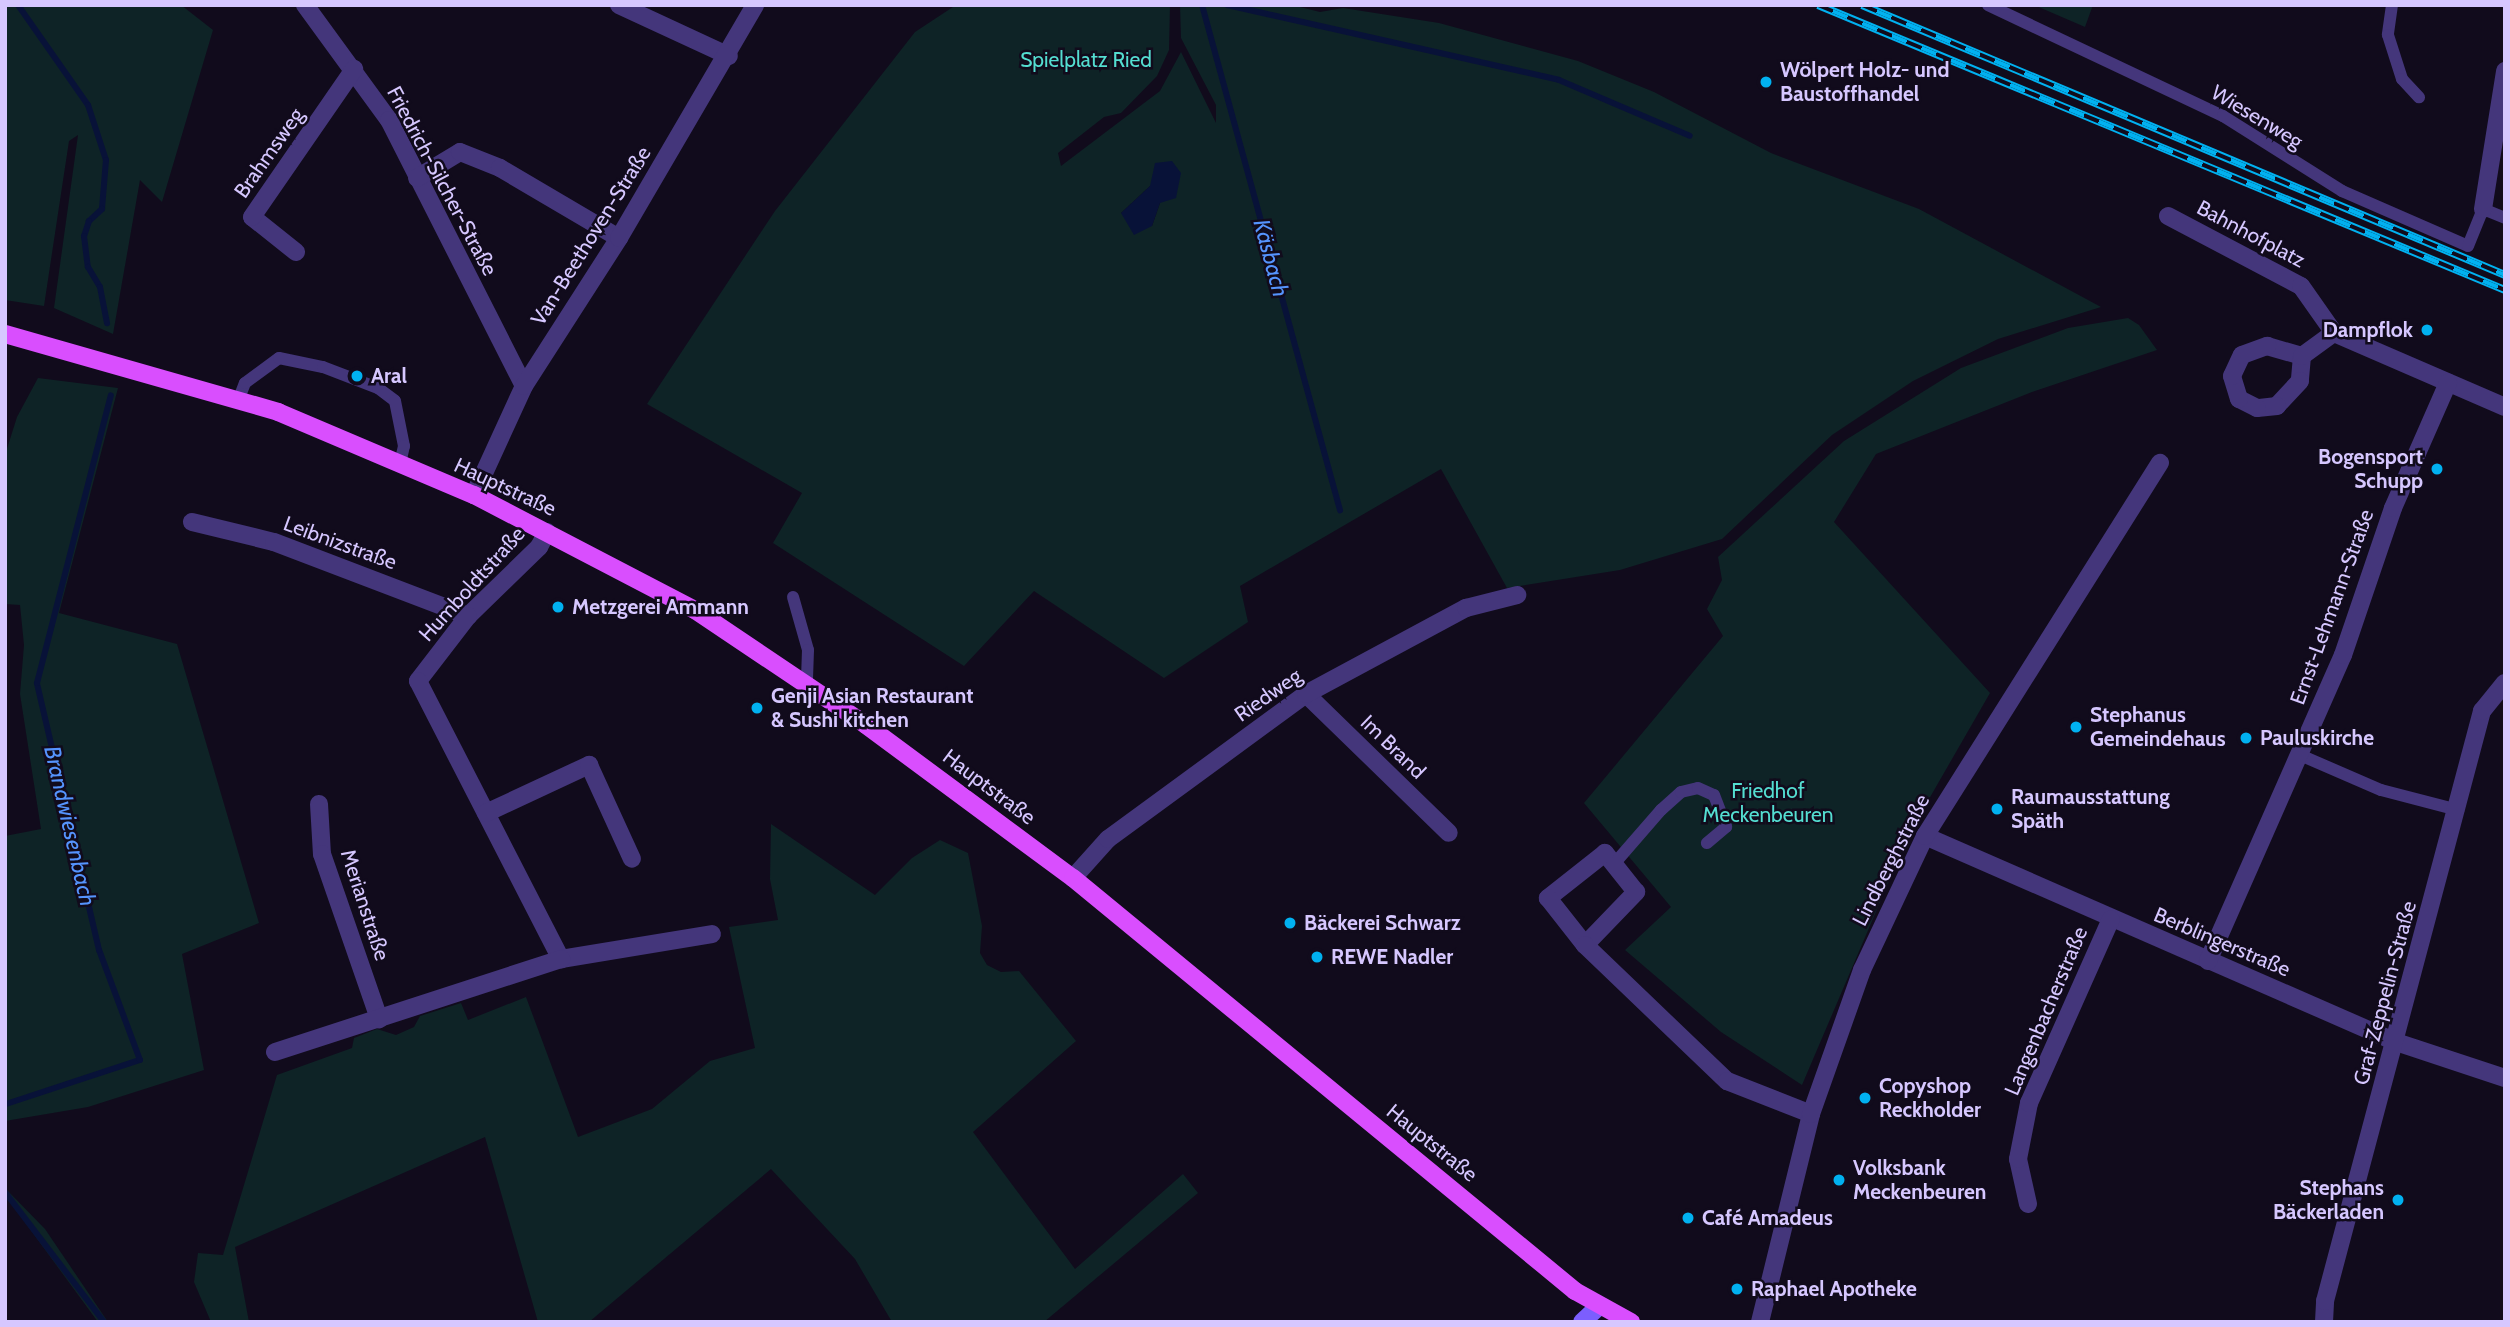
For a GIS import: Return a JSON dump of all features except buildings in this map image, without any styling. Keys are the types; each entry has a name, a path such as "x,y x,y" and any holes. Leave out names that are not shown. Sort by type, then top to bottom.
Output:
{"main road":[{"name":"Hauptstraße","path":"5,334 278,412 474,495 695,610 807,685 1073,878 1599,1306 1631,1322"},
{"path":"1582,1322 1599,1306"}],"street":[{"name":"Friedrich-Silcher-Straße","path":"305,5 355,69 388,120 524,386"},
{"path":"619,5 729,56"},
{"name":"Van-Beethoven-Straße","path":"474,495 524,386 619,238 729,56 755,5"},
{"name":"Brahmsweg","path":"296,252 252,217 355,69"},
{"path":"2483,209 2505,71"},
{"path":"417,178 460,152 500,167 619,238"},
{"name":"Bahnhofplatz","path":"2168,216 2301,286 2334,333"},
{"path":"2302,356 2334,333 2505,407"},
{"name":"Ernst-Lehmann-Straße","path":"2208,961 2343,655 2393,508 2448,383"},
{"name":"Lindberghstraße","path":"1760,1322 1811,1114 1862,970 1925,836 2160,463"},
{"name":"Leibnizstraße","path":"192,522 274,542 468,616"},
{"name":"Humboldtstraße","path":"547,532 540,547 468,616 418,681 561,959"},
{"name":"Riedweg","path":"1073,878 1108,839 1306,694 1466,608 1517,595"},
{"name":"Graf-Zeppelin-Straße","path":"2324,1322 2325,1301 2458,810 2482,711 2504,688"},
{"name":"Im Brand","path":"1306,694 1449,833"},
{"path":"486,813 589,765 632,859"},
{"name":"Merianstraße","path":"319,804 322,854 379,1019"},
{"name":"Berblingerstraße","path":"1925,836 2396,1042 2505,1078"},
{"path":"1585,945 1636,892 1605,853 1548,898 1585,945 1727,1081 1811,1114"},
{"name":"Langenbacherstraße","path":"2028,1204 2018,1159 2029,1103 2111,919"},
{"path":"275,1052 561,959 712,934"}],"lane":[{"name":"Wiesenweg","path":"1988,5 2223,116 2342,191 2468,246 2483,209"},
{"path":"2392,5 2388,34 2402,79 2419,97"},
{"path":"2483,209 2505,218"},
{"path":"238,401 246,383 279,358 323,366 378,388 395,401 404,446 400,464"},
{"path":"793,597 808,650 807,685"},
{"path":"2300,755 2381,790 2458,810"},
{"path":"1614,864 1661,810 1681,792 1698,788 1714,795 1727,827 1707,844"}],"green space":[{"path":"5,5 181,5 213,30 162,202 140,180 113,334 54,308 78,135 69,141 44,306 5,300"},
{"name":"Spielplatz Ried","path":"956,5 1170,5 1169,50 1157,76 1121,113 1104,117 1058,153 1061,166 1160,91 1181,52 1216,123 1216,105 1181,38 1180,5 1292,5 1320,12 1343,8 1439,23 1578,61 1654,92 1771,153 1919,209 2101,307 1998,339 1913,381 1832,435 1722,539 1620,570 1507,588 1441,469 1240,586 1248,622 1164,678 1034,591 964,666 773,543 802,493 647,404 775,211 915,32","holes":["1150,186 1160,203 1152,226 1121,213"]},
{"path":"2034,5 2093,5 2085,27"},
{"name":"Friedhof Meckenbeuren","path":"2128,318 2139,325 2157,350 2032,392 1876,454 1834,522 1990,693 1910,832 1802,1085 1721,1032 1625,950 1671,907 1584,803 1723,636 1707,609 1722,580 1718,557 1844,441 1961,368 2068,328"},
{"path":"38,378 118,388 59,613 177,644 259,923 182,954 204,1070 88,1107 5,1121 5,836 41,829 20,694 24,645 20,605 5,604 5,455 17,417"},
{"path":"771,824 875,895 912,858 940,840 968,853 982,926 980,953 987,965 1001,972 1019,971 1076,1041 973,1132 1075,1269 1183,1174 1198,1193 1044,1322 892,1322 855,1259 771,1169 589,1322 538,1322 485,1137 235,1247 249,1322 211,1322 194,1282 198,1253 223,1255 277,1075 352,1048 354,1038 377,1029 396,1035 414,1027 420,1016 461,1003 468,1020 526,997 578,1137 652,1109 710,1061 755,1048 729,927 778,920 770,879"},
{"path":"5,1188 45,1229 108,1322 98,1322 5,1195"}],"water":[{"path":"1172,161 1181,173 1176,198 1160,203 1152,226 1134,235 1121,213 1150,186 1155,163"}],"waterway":[{"name":"Brandwiesenbach","path":"18,5 88,105 106,160 102,209 89,221 84,236 88,267 100,287 107,323"},
{"name":"Käsbach","path":"1202,5 1340,510"},
{"name":"Käsbach","path":"1227,5 1559,80 1690,136"},
{"name":"Brandwiesenbach","path":"6,1104 140,1060 99,950 37,683 111,395"},
{"name":"Brandwiesenbach","path":"5,1192 104,1322"}],"railway":[{"path":"1818,5 2505,290"},
{"path":"1862,5 2505,275"}],"place":[{"name":"Wölpert Holz- und Baustoffhandel","path":"1766,82"},
{"name":"Dampflok","path":"2427,330"},
{"name":"Aral","path":"357,376"},
{"name":"Bogensport Schupp","path":"2437,469"},
{"name":"Metzgerei Ammann","path":"558,607"},
{"name":"Genji Asian Restaurant & Sushi kitchen","path":"757,708"},
{"name":"Stephanus Gemeindehaus","path":"2076,727"},
{"name":"Pauluskirche","path":"2246,738"},
{"name":"Raumausstattung Späth","path":"1997,809"},
{"name":"Bäckerei Schwarz","path":"1290,923"},
{"name":"REWE Nadler","path":"1317,957"},
{"name":"Copyshop Reckholder","path":"1865,1098"},
{"name":"Volksbank Meckenbeuren","path":"1839,1180"},
{"name":"Stephans Bäckerladen","path":"2398,1200"},
{"name":"Café Amadeus","path":"1688,1218"},
{"name":"Raphael Apotheke","path":"1737,1289"}]}
